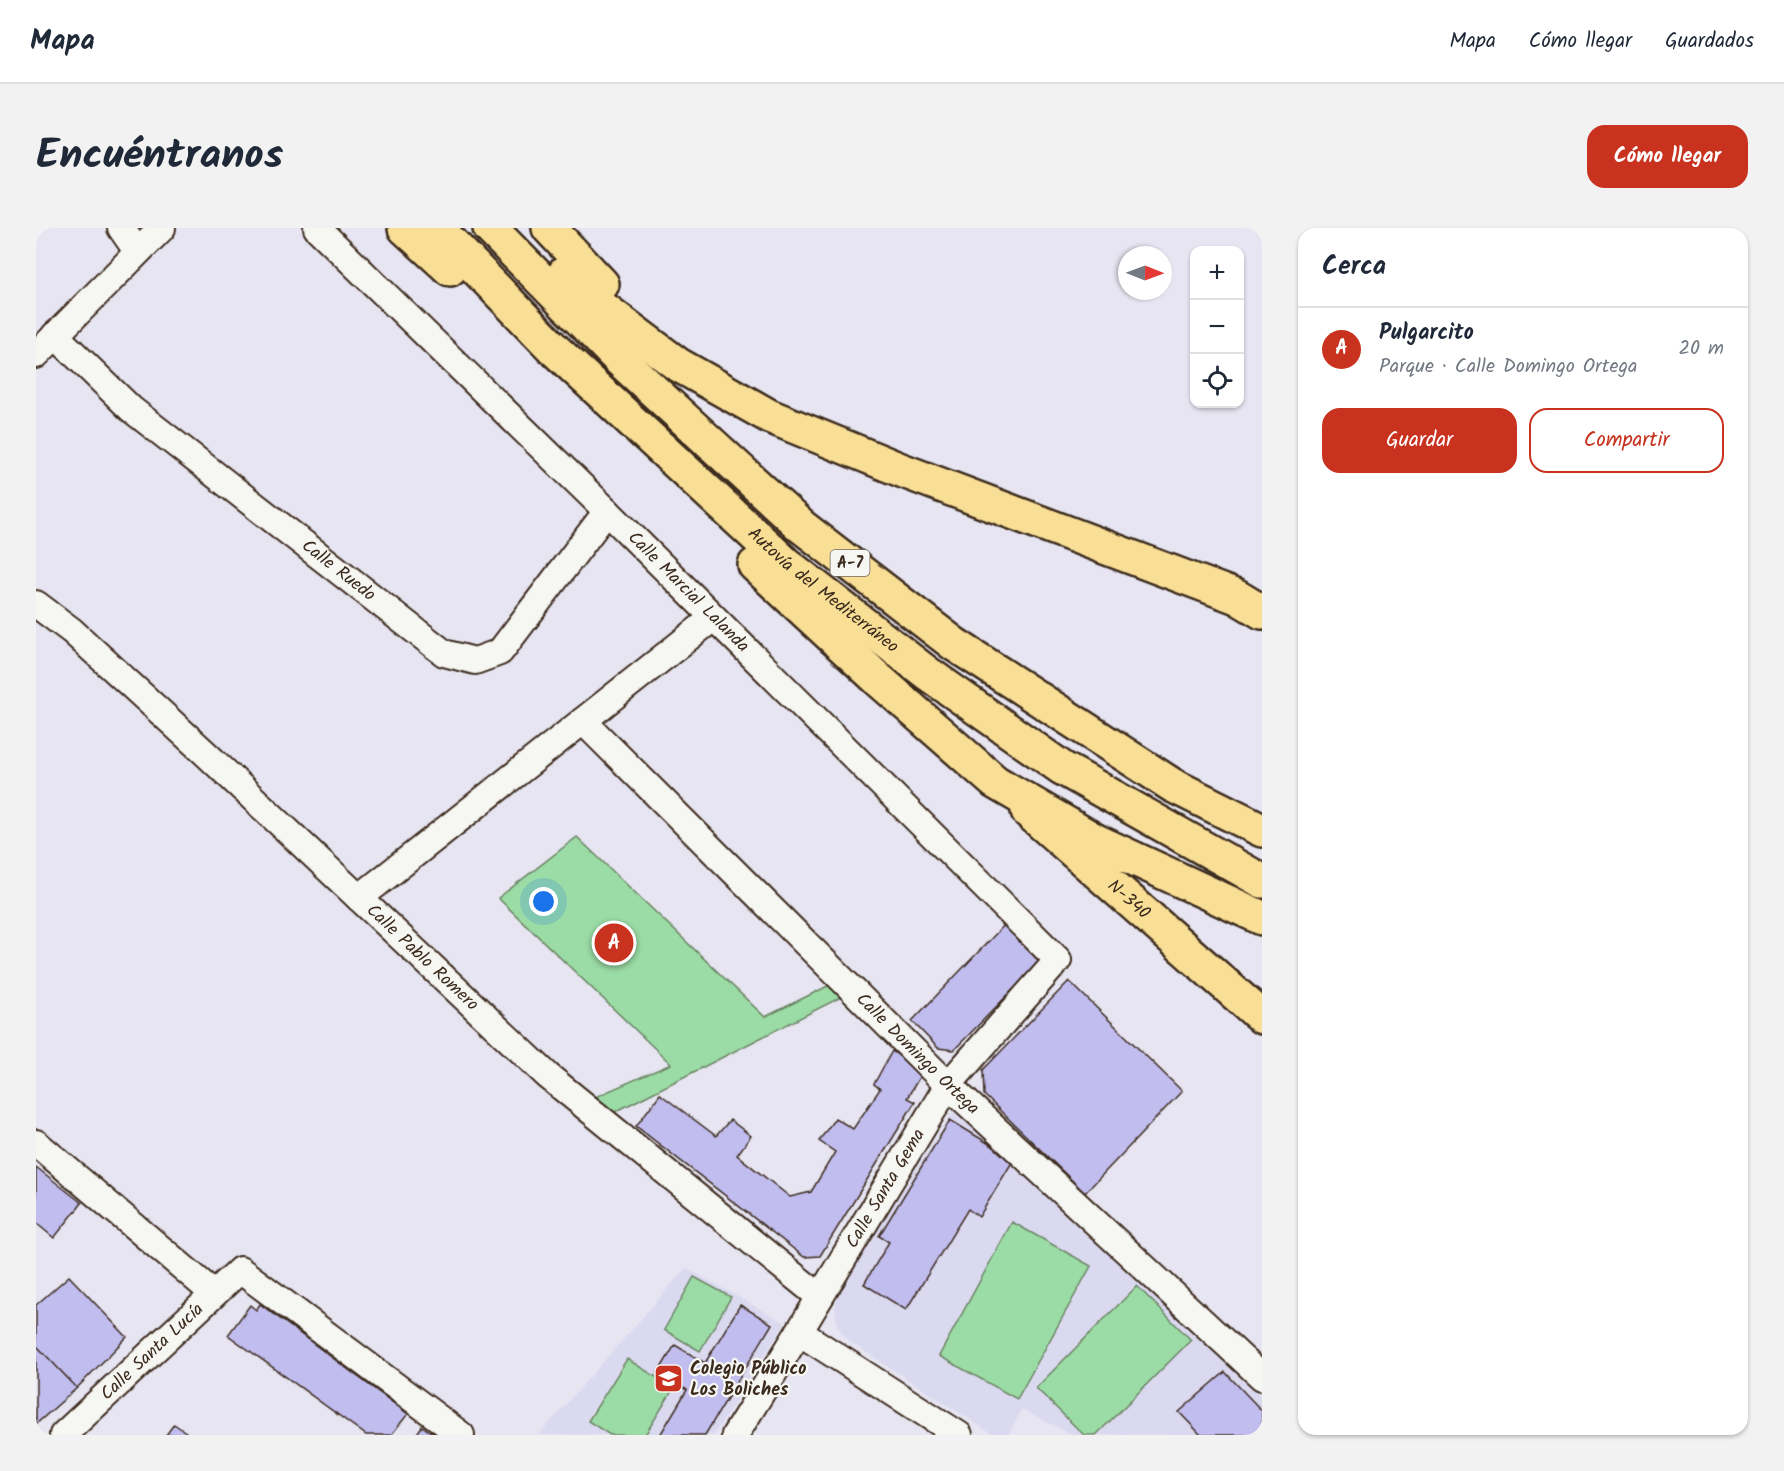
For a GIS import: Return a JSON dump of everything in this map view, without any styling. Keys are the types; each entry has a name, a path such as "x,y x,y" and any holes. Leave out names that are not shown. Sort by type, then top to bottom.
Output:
{"main road":[{"path":"405,228 451,270 500,294"},
{"name":"Autovía del Mediterráneo","path":"437,228 554,349 786,564 927,673 1062,768 1262,881"},
{"name":"Autovía del Mediterráneo","path":"490,228 619,359 810,533 954,644 1172,785 1262,830"},
{"path":"520,228 588,297 678,364 769,416 901,470 1237,597 1262,612"},
{"path":"549,228 678,364"},
{"path":"554,349 634,454 879,680 995,782 1096,841 1262,918"},
{"name":"N-340","path":"995,782 1262,1017"}],"street":[{"path":"121,228 137,251"},
{"path":"36,355 162,228"},
{"name":"Calle Marcial Lalanda","path":"317,228 1058,960"},
{"name":"Calle Ruedo","path":"55,335 131,409 444,653 475,662 500,652 607,512"},
{"name":"Calle Pablo Romero","path":"36,604 72,631 204,752 548,1076 820,1297"},
{"path":"359,898 713,618"},
{"name":"Calle Domingo Ortega","path":"583,721 948,1085 1262,1377"},
{"name":"Calle Santa Gema","path":"735,1435 948,1085 1058,960"},
{"path":"36,1143 213,1293"},
{"name":"Calle Santa Lucía","path":"63,1435 240,1270 461,1435"},
{"path":"799,1332 959,1435"}],"shaded area":[{"path":"955,1109 1014,1159 1262,1397 1262,1435 1072,1435 1022,1409 1008,1435 994,1435 850,1342 837,1326 835,1307 839,1289"},
{"name":"Colegio Público Los Boliches","path":"686,1268 785,1323 714,1435 539,1435"}],"green space":[{"path":"577,837 765,1017 842,979 853,991 601,1119 587,1107 595,1097 671,1064 498,898"},
{"path":"1012,1222 1091,1266 1017,1399 939,1356"},
{"path":"694,1277 731,1297 700,1351 664,1330"},
{"path":"1137,1286 1191,1340 1096,1435 1084,1435 1036,1388"},
{"path":"627,1359 674,1388 645,1435 610,1435 588,1421"}],"building":[{"path":"1009,920 1038,949 1038,964 954,1050 938,1048 912,1021"},
{"path":"1069,981 1182,1091 1085,1193 984,1095 983,1070"},
{"path":"892,1051 923,1071 907,1098 915,1102 820,1256 804,1257 636,1126 660,1094 716,1136 730,1120 751,1136 737,1155 790,1197 811,1192 835,1152 819,1141 835,1118 853,1129 880,1089 874,1084"},
{"path":"950,1120 1014,1159 979,1217 968,1209 906,1310 864,1284 889,1242 879,1236"},
{"path":"36,1167 82,1203 54,1238 36,1223"},
{"path":"69,1276 127,1337 77,1388 36,1345 36,1305"},
{"path":"260,1304 408,1414 391,1435 366,1435 228,1335 250,1305 256,1310"},
{"path":"740,1305 772,1324 705,1435 660,1435 687,1390 658,1373 675,1345 705,1363"},
{"path":"36,1345 77,1388 36,1424"},
{"path":"1225,1372 1262,1411 1262,1435 1201,1435 1179,1412"},
{"path":"174,1424 190,1435 166,1435"},
{"path":"422,1426 435,1435 416,1435"}],"place":[{"name":"Pulgarcito","path":"614,943"},
{"name":"Colegio Público Los Boliches","path":"669,1379"}]}
